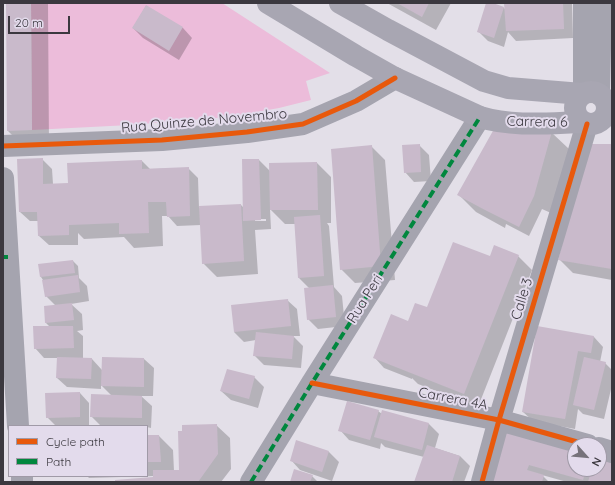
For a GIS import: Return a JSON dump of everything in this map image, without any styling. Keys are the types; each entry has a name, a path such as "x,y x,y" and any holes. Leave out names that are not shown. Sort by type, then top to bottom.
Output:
{"main road":[{"name":"Carrera 6","path":"268,3 395,78 486,118 518,123 594,123"},
{"path":"340,3 484,81 508,88 596,95"},
{"path":"594,123 578,118 575,108 578,98 596,95"}],"street":[{"path":"584,3 596,95"},
{"path":"596,95 601,3"},
{"name":"Rua Quinze de Novembro","path":"3,146 162,140 247,132 303,124 356,102 395,78"},
{"name":"Rua Peri","path":"251,482 312,382 486,118"},
{"name":"Calle 3","path":"482,482 499,420 594,123"},
{"path":"3,178 18,425"},
{"name":"Carrera 4A","path":"312,382 499,420 567,439"}],"shaded area":[{"path":"31,3 222,3 330,73 306,81 311,100 279,108 228,117 130,125 32,130"}],"building":[{"path":"6,3 31,3 32,130 7,131"},
{"path":"397,3 429,3 422,17"},
{"path":"486,3 493,3 504,7 494,38 477,32"},
{"path":"504,3 563,3 564,29 506,31"},
{"path":"146,5 183,27 169,51 132,28"},
{"path":"494,129 552,131 534,196 519,227 457,195"},
{"path":"420,144 421,172 404,173 402,145"},
{"path":"589,144 612,144 612,269 558,260"},
{"path":"372,145 381,266 340,270 331,149"},
{"path":"43,158 43,184 68,183 67,163 142,160 142,169 189,167 190,216 167,217 166,202 148,202 149,233 119,234 119,223 69,225 69,235 38,236 37,212 19,212 17,159"},
{"path":"242,159 259,159 261,220 243,221"},
{"path":"317,162 318,210 270,210 269,163"},
{"path":"241,204 244,261 202,264 199,206"},
{"path":"320,215 324,276 298,278 294,217"},
{"path":"453,242 490,256 494,245 519,255 464,394 373,358 391,314 408,321 415,303 427,307"},
{"path":"73,260 75,273 40,277 38,264"},
{"path":"78,275 80,292 45,297 42,280"},
{"path":"333,285 336,317 307,320 304,288"},
{"path":"288,299 291,326 234,332 231,305"},
{"path":"72,303 74,320 45,323 44,306"},
{"path":"33,326 73,326 74,348 34,349"},
{"path":"537,326 594,336 591,353 578,351 565,419 522,412"},
{"path":"256,332 294,336 292,359 253,356"},
{"path":"57,357 92,358 91,379 56,378"},
{"path":"102,357 144,358 144,387 101,386"},
{"path":"584,357 606,362 594,410 573,405"},
{"path":"227,369 255,376 249,399 220,391"},
{"path":"80,392 80,417 46,418 45,393"},
{"path":"91,394 142,396 142,418 90,417"},
{"path":"347,401 379,410 370,440 338,431"},
{"path":"382,410 429,423 422,450 374,437"},
{"path":"217,424 218,454 198,482 115,482 115,480 153,477 153,470 179,470 178,431 182,431 182,425"},
{"path":"506,431 567,449 567,476 529,465 527,470 544,475 542,482 490,482"},
{"path":"148,435 159,435 161,462 148,462"},
{"path":"296,440 329,451 322,472 290,461"},
{"path":"427,445 460,456 452,482 414,482"},
{"path":"607,459 612,461 612,482 588,482 590,477 607,477"},
{"path":"294,469 313,475 310,482 290,482"},
{"path":"572,477 584,477 583,480"}],"marked path":[{"path":"251,482 480,117"},
{"path":"3,257 8,257"}],"cycle path":[{"path":"3,146 162,140 247,132 303,124 356,101 395,78"},
{"path":"482,482 587,124"},
{"path":"312,383 499,420 567,439"}]}
